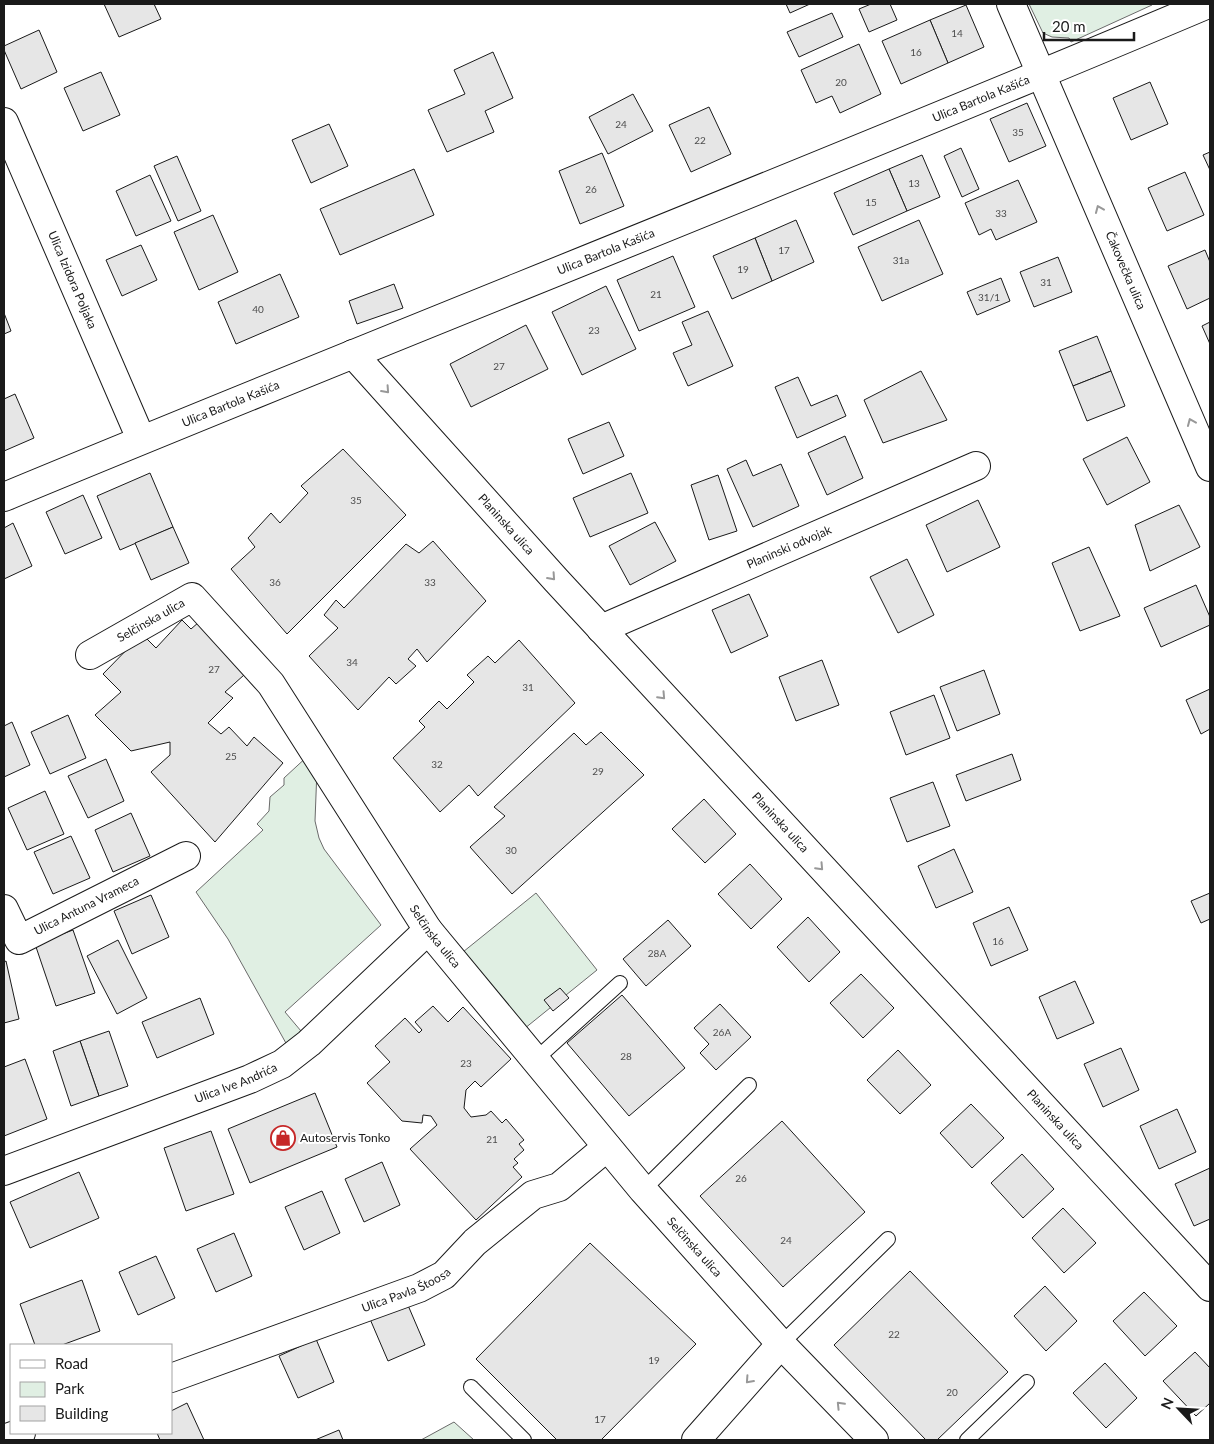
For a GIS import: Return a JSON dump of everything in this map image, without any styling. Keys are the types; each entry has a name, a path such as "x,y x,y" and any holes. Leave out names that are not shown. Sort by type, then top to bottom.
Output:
{"street":[{"name":"Čakovečka ulica","path":"1011,4 1210,467"},
{"name":"Ulica Bartola Kašića","path":"4,497 1208,4"},
{"name":"Ulica Izidora Poljaka","path":"4,122 142,439"},
{"name":"Planinska ulica","path":"353,354 601,629 1210,1287"},
{"name":"Planinski odvojak","path":"601,629 976,466"},
{"name":"Selčinska ulica","path":"90,655 192,597 271,684 428,930 642,1190 781,1344 874,1440"},
{"name":"Ulica Antuna Vrameca","path":"4,909 19,940 186,856"},
{"name":"Ulica Ive Andrića","path":"4,1171 250,1079 282,1064 310,1043 428,930"},
{"name":"Ulica Pavla Štoosa","path":"172,1378 419,1288 444,1275 475,1242 533,1195 559,1187 608,1147"},
{"path":"696,1440 781,1344"},
{"path":"4,1439 18,1434"}],"lane":[{"path":"535,1060 620,983"},
{"path":"642,1190 749,1084"},
{"path":"781,1344 888,1239"},
{"path":"967,1440 1027,1382"},
{"path":"471,1387 524,1440"}],"green space":[{"path":"1029,4 1152,5 1071,42 1069,38 1052,37 1043,33"},
{"path":"310,754 317,769 315,821 319,838 324,849 381,925 285,1012 301,1031 287,1045 228,939 196,892 263,830 257,824 269,811 270,797 284,785 284,778"},
{"path":"536,893 597,970 519,1033 458,956"},
{"path":"454,1422 474,1440 421,1440"}],"building":[{"path":"104,4 154,4 161,19 119,37"},
{"path":"786,4 810,4 790,13"},
{"path":"871,4 890,4 897,20 869,32 859,9"},
{"path":"966,5 984,47 948,63 930,20"},
{"path":"832,13 843,37 799,57 787,32"},
{"path":"930,20 948,63 901,84 882,41"},
{"path":"39,30 57,72 21,89 4,46"},
{"path":"859,44 881,94 840,113 832,96 816,103 801,70"},
{"path":"493,52 513,98 485,111 494,132 447,152 428,110 465,94 454,70"},
{"path":"101,72 120,115 83,131 64,88"},
{"path":"1150,82 1168,124 1131,140 1113,98"},
{"path":"633,94 653,131 608,154 589,117"},
{"path":"1027,103 1046,146 1009,162 990,119"},
{"path":"709,107 731,154 691,172 669,125"},
{"path":"329,124 348,166 311,183 292,140"},
{"path":"961,148 979,189 962,197 944,156"},
{"path":"1210,152 1210,170 1203,155"},
{"path":"602,153 624,206 580,224 559,171"},
{"path":"922,155 940,197 907,211 889,169"},
{"path":"177,156 201,211 178,221 154,166"},
{"path":"414,169 434,215 340,255 320,209"},
{"path":"889,169 907,211 853,235 834,193"},
{"path":"1185,172 1204,215 1167,231 1148,188"},
{"path":"150,175 171,221 136,236 116,191"},
{"path":"1018,180 1037,222 996,240 991,229 979,235 965,203"},
{"path":"213,215 238,272 199,290 174,232"},
{"path":"796,220 814,262 772,281 755,238"},
{"path":"919,220 943,274 882,301 858,247"},
{"path":"755,238 772,281 732,299 713,256"},
{"path":"141,245 157,280 122,296 106,260"},
{"path":"1205,250 1210,262 1210,298 1187,309 1168,266"},
{"path":"673,256 695,307 639,331 617,280"},
{"path":"1058,257 1072,292 1034,307 1020,272"},
{"path":"280,274 299,317 236,344 218,302"},
{"path":"1001,278 1010,301 977,315 967,292"},
{"path":"394,284 403,308 357,324 349,301"},
{"path":"606,286 636,349 582,375 552,312"},
{"path":"708,311 733,366 688,386 673,353 692,345 682,322"},
{"path":"4,313 11,331 4,334"},
{"path":"1210,322 1210,344 1202,326"},
{"path":"526,325 548,369 471,407 450,364"},
{"path":"1097,336 1111,371 1073,386 1059,351"},
{"path":"921,371 947,420 883,443 864,400"},
{"path":"1111,371 1125,406 1087,421 1073,386"},
{"path":"798,377 811,406 837,395 846,416 797,438 775,387"},
{"path":"15,394 34,438 4,451 4,399"},
{"path":"609,422 624,456 583,474 568,439"},
{"path":"845,436 863,478 827,495 808,453"},
{"path":"1127,437 1150,482 1107,505 1083,459"},
{"path":"343,449 406,515 287,634 231,569 255,547 248,538 271,513 280,523 308,493 301,486"},
{"path":"746,460 753,476 781,464 799,506 753,527 727,469"},
{"path":"150,473 173,527 120,550 97,496"},
{"path":"631,473 648,513 590,537 573,498"},
{"path":"718,475 737,531 709,540 691,485"},
{"path":"83,495 102,538 65,554 46,512"},
{"path":"978,500 1000,547 947,572 926,525"},
{"path":"1179,505 1200,547 1150,571 1135,525"},
{"path":"655,522 676,561 630,585 609,546"},
{"path":"13,523 32,566 4,579 4,528"},
{"path":"173,527 189,563 151,580 135,543"},
{"path":"433,541 486,601 427,662 417,649 408,659 416,666 396,684 389,677 358,710 309,656 338,628 324,615 336,600 344,608 406,544 419,553"},
{"path":"1089,547 1120,616 1080,631 1052,563"},
{"path":"907,559 934,615 898,633 870,577"},
{"path":"1196,585 1210,617 1210,625 1161,647 1144,608"},
{"path":"749,594 768,636 731,653 712,610"},
{"path":"182,620 191,629 199,622 244,675 225,692 233,698 208,723 221,734 229,727 247,746 254,737 283,763 215,842 151,772 170,755 170,742 131,751 95,715 121,692 103,674 142,634 156,648"},
{"path":"519,640 575,703 478,796 469,785 440,812 393,758 425,727 419,721 439,701 447,709 474,682 467,675 488,656 495,663"},
{"path":"822,660 839,705 796,721 779,677"},
{"path":"984,670 1000,714 957,731 940,687"},
{"path":"1210,689 1210,729 1201,734 1186,700"},
{"path":"934,695 950,738 906,755 890,712"},
{"path":"68,715 86,758 50,774 31,732"},
{"path":"12,722 30,765 4,777 4,726"},
{"path":"601,732 644,775 512,894 470,847 505,816 494,807 574,733 586,745"},
{"path":"1012,754 1021,780 966,801 956,775"},
{"path":"106,759 124,801 88,818 68,776"},
{"path":"933,782 950,826 907,842 890,798"},
{"path":"45,791 64,834 27,850 8,808"},
{"path":"704,799 736,834 705,863 672,829"},
{"path":"131,813 150,856 113,872 95,830"},
{"path":"71,836 90,878 53,894 34,852"},
{"path":"954,849 973,892 936,908 918,866"},
{"path":"750,864 782,899 751,929 718,894"},
{"path":"1210,893 1210,919 1201,923 1191,901"},
{"path":"151,895 169,937 132,954 114,911"},
{"path":"1009,907 1028,950 991,966 973,923"},
{"path":"808,917 840,952 809,982 777,947"},
{"path":"668,920 691,946 646,986 623,959"},
{"path":"73,930 95,993 56,1006 35,944"},
{"path":"118,940 147,998 117,1014 87,956"},
{"path":"6,961 19,1019 4,1023 4,962"},
{"path":"861,974 894,1008 863,1038 830,1003"},
{"path":"1075,981 1094,1023 1057,1039 1039,997"},
{"path":"560,988 569,998 553,1011 544,1000"},
{"path":"622,995 685,1068 629,1116 567,1043"},
{"path":"200,998 214,1034 157,1058 142,1022"},
{"path":"720,1004 751,1037 716,1070 700,1053 709,1044 694,1028"},
{"path":"433,1006 448,1022 463,1007 511,1059 481,1087 475,1081 466,1090 464,1108 471,1117 486,1115 491,1111 502,1123 506,1119 524,1140 519,1144 524,1150 514,1159 518,1163 513,1167 522,1177 476,1220 410,1149 437,1125 431,1116 423,1115 422,1123 402,1121 367,1083 390,1062 375,1046 405,1018 419,1033 422,1030 415,1022"},
{"path":"109,1031 128,1086 99,1096 80,1041"},
{"path":"80,1041 99,1096 71,1106 53,1051"},
{"path":"1121,1048 1139,1090 1103,1107 1084,1064"},
{"path":"898,1050 931,1085 900,1114 867,1080"},
{"path":"25,1059 47,1119 4,1136 4,1067"},
{"name":"Autoservis Tonko","path":"315,1093 337,1147 250,1183 228,1129"},
{"path":"971,1104 1004,1138 972,1168 940,1133"},
{"path":"1177,1109 1196,1152 1159,1169 1140,1126"},
{"path":"782,1121 865,1212 783,1287 700,1196"},
{"path":"211,1131 234,1194 186,1211 164,1148"},
{"path":"1022,1154 1054,1189 1023,1218 991,1183"},
{"path":"382,1162 400,1205 364,1222 345,1179"},
{"path":"1210,1168 1210,1219 1194,1226 1175,1184"},
{"path":"79,1172 99,1218 30,1248 10,1202"},
{"path":"322,1191 340,1233 304,1250 285,1207"},
{"path":"1063,1208 1096,1243 1064,1273 1032,1238"},
{"path":"234,1233 252,1276 216,1292 197,1249"},
{"path":"590,1243 696,1344 601,1440 557,1440 476,1359"},
{"path":"156,1256 175,1298 138,1315 119,1272"},
{"path":"910,1271 1008,1372 937,1440 926,1440 834,1345"},
{"path":"82,1280 100,1331 65,1344 35,1344 20,1304"},
{"path":"1045,1286 1077,1321 1046,1351 1014,1316"},
{"path":"1144,1292 1177,1326 1145,1356 1113,1321"},
{"path":"407,1303 425,1345 388,1361 370,1319"},
{"path":"316,1339 334,1382 298,1398 279,1356"},
{"path":"1195,1352 1210,1368 1210,1403 1196,1416 1163,1381"},
{"path":"1105,1363 1137,1398 1106,1428 1073,1393"},
{"path":"187,1403 204,1440 160,1440 157,1434 172,1434 172,1410"},
{"path":"339,1430 343,1440 315,1440"}],"place":[{"name":"Autoservis Tonko","path":"283,1138"}]}
